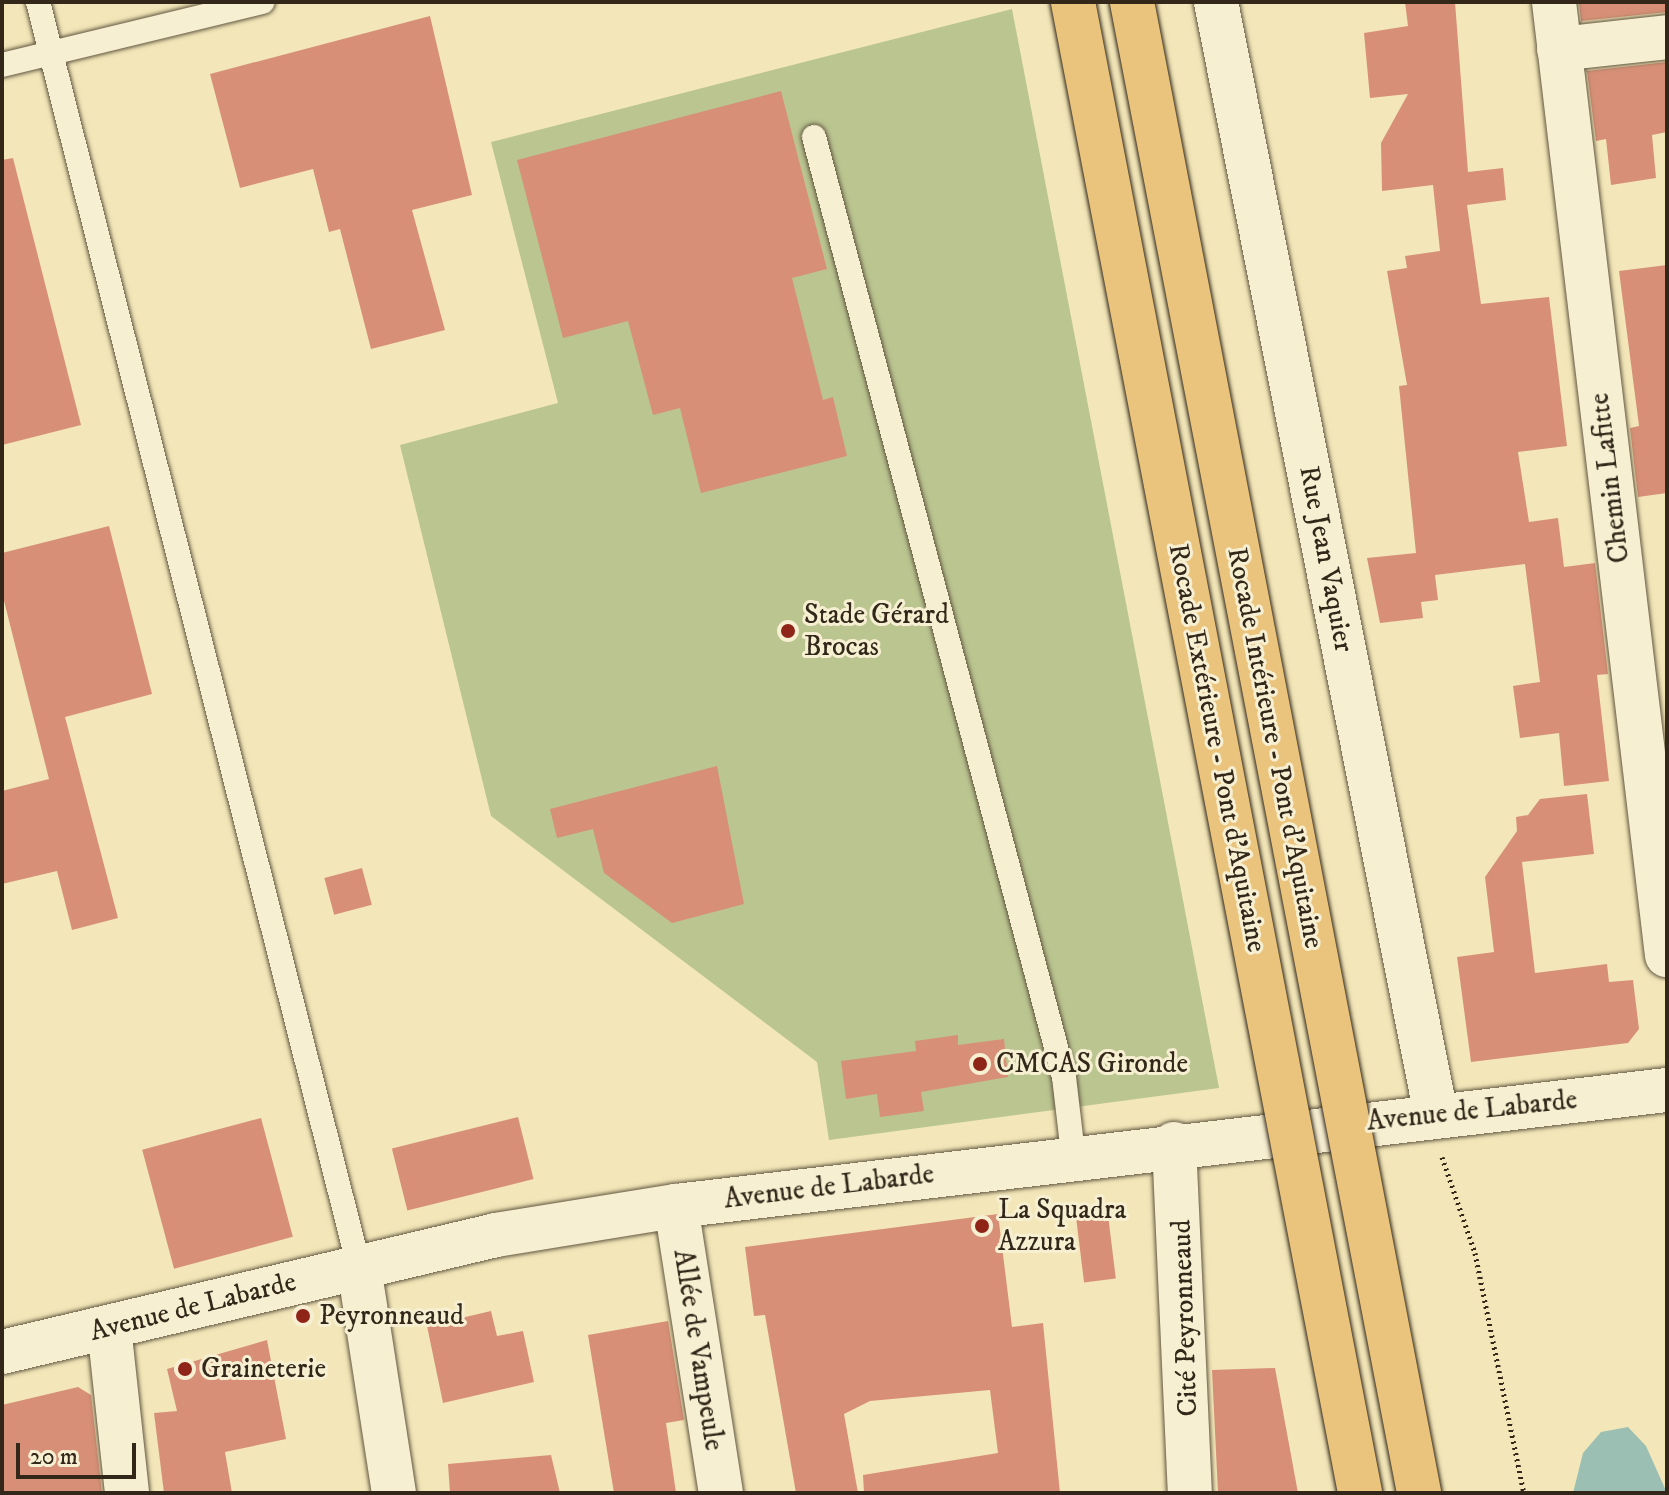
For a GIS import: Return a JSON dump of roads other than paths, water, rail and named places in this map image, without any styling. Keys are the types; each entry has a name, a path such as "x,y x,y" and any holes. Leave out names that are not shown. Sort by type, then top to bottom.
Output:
{"highway":[{"name":"Rocade Extérieure - Pont d'Aquitaine","path":"1073,2 1360,1493"},
{"name":"Rocade Intérieure - Pont d'Aquitaine","path":"1132,2 1419,1493"}],"street":[{"name":"Rue Jean Vaquier","path":"1216,2 1436,1115"},
{"name":"Chemin Lafitte","path":"1554,2 1667,955"},
{"path":"1559,49 1667,37"},
{"name":"Avenue de Labarde","path":"2,1352 496,1235 676,1206 1073,1154 1667,1090"},
{"name":"Cité Peyronneaud","path":"1174,1144 1190,1493"},
{"name":"Allée de Vampeule","path":"676,1206 721,1493"},
{"path":"359,1267 394,1493"},
{"path":"109,1327 127,1493"}],"lane":[{"path":"38,2 359,1267"},
{"path":"2,65 263,2"},
{"path":"814,137 1064,1077 1073,1154"}],"water":[{"path":"1628,1427 1646,1446 1667,1493 1573,1493 1583,1453 1601,1432"}],"place":[{"name":"Stade Gérard Brocas","path":"788,631"},
{"name":"CMCAS Gironde","path":"980,1064"},
{"name":"La Squadra Azzura","path":"982,1226"},
{"name":"Peyronneaud","path":"303,1316"},
{"name":"Graineterie","path":"185,1369"}]}
